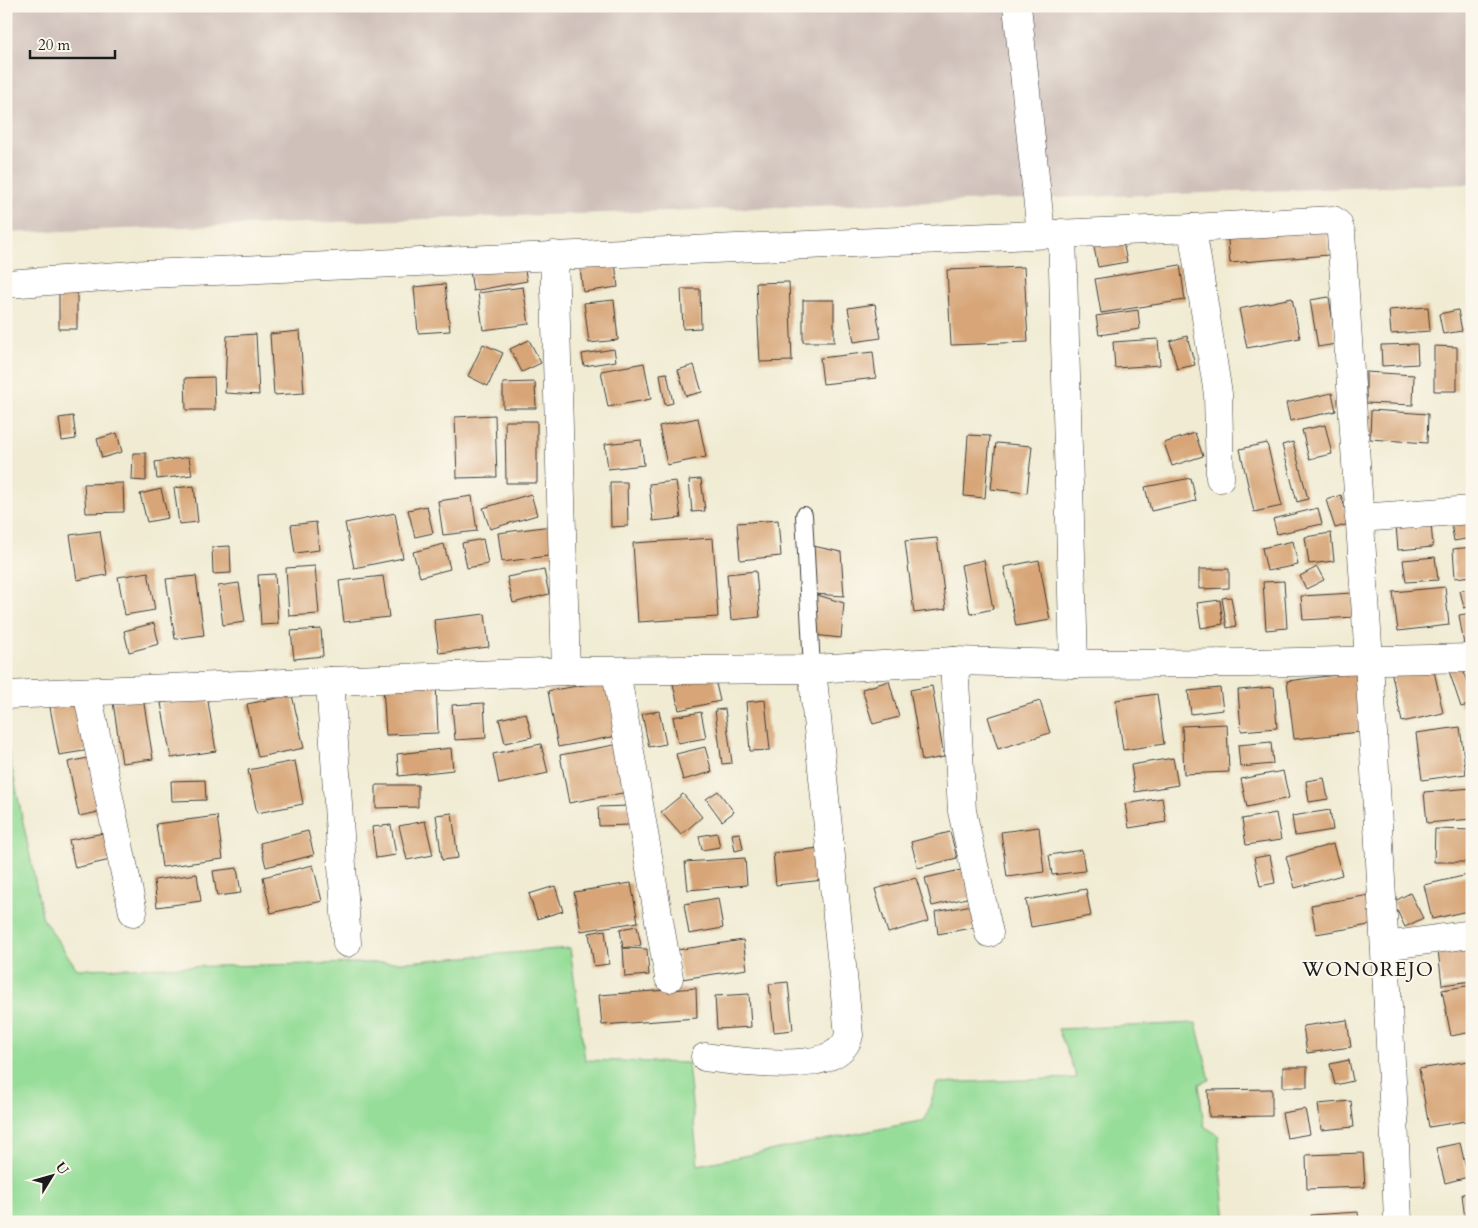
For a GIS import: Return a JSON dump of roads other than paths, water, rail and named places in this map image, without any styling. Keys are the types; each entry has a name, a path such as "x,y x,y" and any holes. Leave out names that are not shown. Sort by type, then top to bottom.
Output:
{"street":[{"path":"1017,6 1052,234 1074,664"},
{"path":"6,284 147,274 1192,228 1333,220 1338,224 1341,233 1360,518 1385,946 1398,1222"},
{"path":"1192,228 1218,394 1220,478"},
{"path":"554,255 566,670"},
{"path":"1360,518 1472,510"},
{"path":"6,695 87,692 331,694 566,670 812,669 954,661 1074,664 1472,658"},
{"path":"954,661 962,811 989,933"},
{"path":"705,1057 764,1064 789,1064 824,1058 847,1044 849,1035 812,669"},
{"path":"616,671 669,978"},
{"path":"87,692 134,912"},
{"path":"331,694 347,943"},
{"path":"1385,946 1472,934"}],"lane":[{"path":"804,515 812,669"}],"district":[{"name":"WONOREJO","path":"1368,969"}]}
